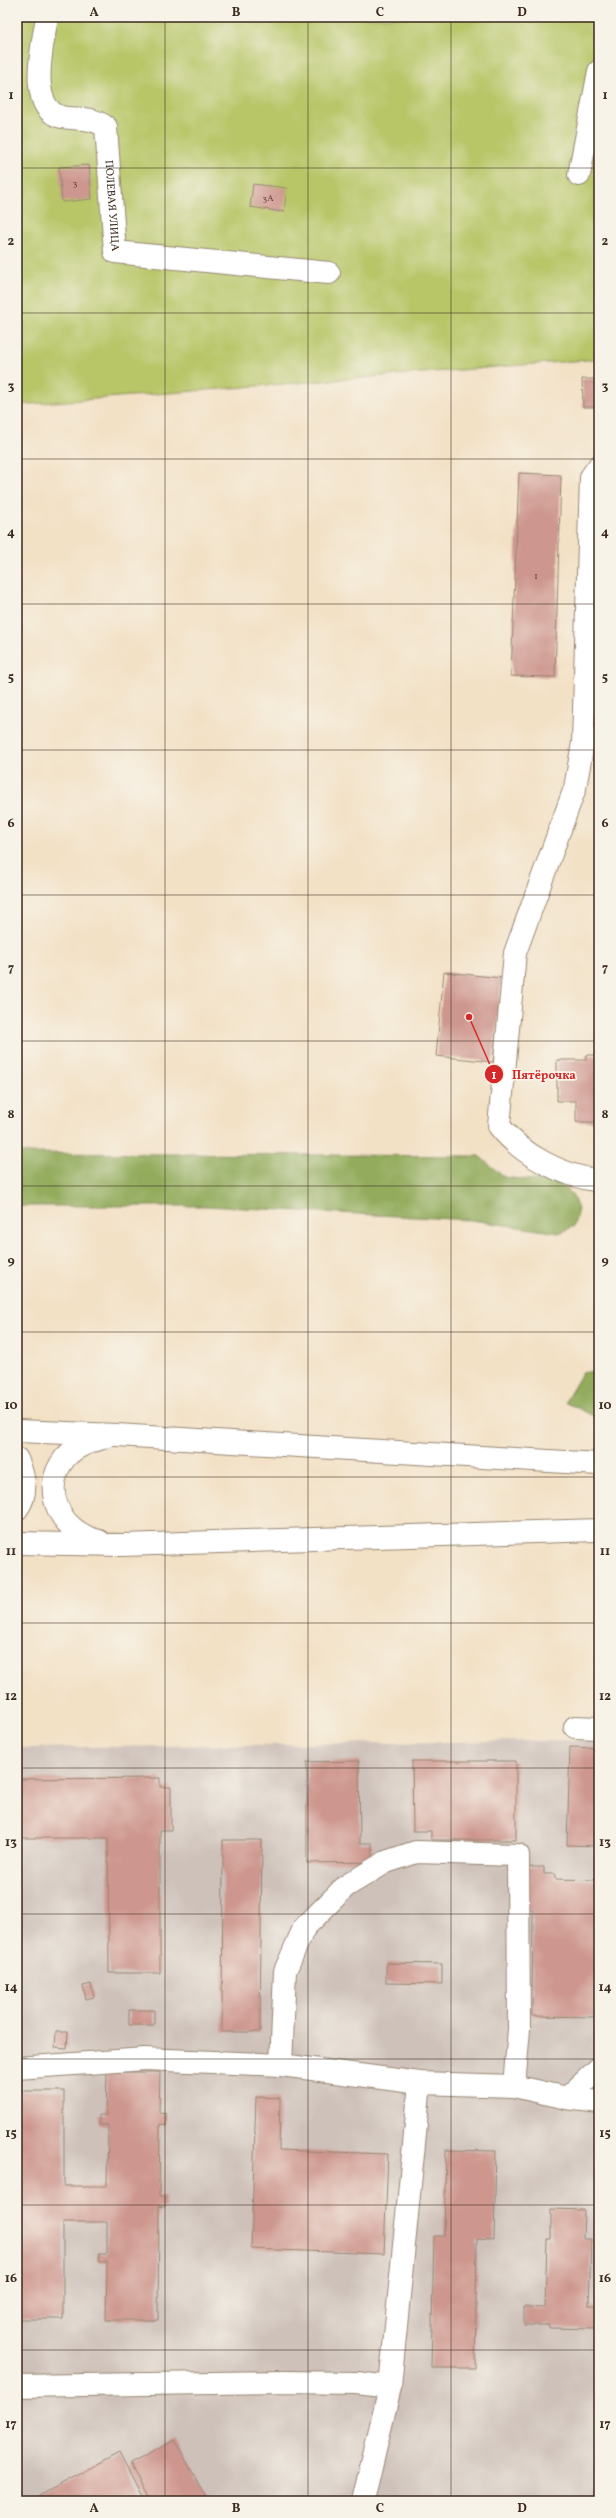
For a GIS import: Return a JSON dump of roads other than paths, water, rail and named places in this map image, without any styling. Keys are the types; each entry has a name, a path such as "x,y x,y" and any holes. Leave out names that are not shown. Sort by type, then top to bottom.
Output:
{"main road":[{"name":"ПОЛЕВАЯ УЛИЦА","path":"47,17 40,60 40,94 46,109 61,117 96,120 106,127 115,252 329,273"},
{"path":"579,176 599,71"},
{"path":"599,466 591,477 592,655 583,743 575,788 515,953 499,1126 509,1138 541,1162 559,1170 599,1181"},
{"path":"17,1431 117,1435 599,1464"},
{"path":"117,1435 86,1443 66,1458 55,1477 54,1497 61,1517 75,1531 94,1540 122,1545"},
{"path":"17,1459 25,1480 21,1504 17,1509"},
{"path":"17,1543 122,1545 599,1530"},
{"path":"575,1727 599,1728"},
{"path":"281,2065 285,1971 304,1928 346,1886 386,1862 416,1852 518,1855 519,2029 514,2086"},
{"path":"17,2068 145,2059 281,2065 420,2083 514,2086 566,2098 599,2102"},
{"path":"566,2098 599,2068"},
{"path":"363,2501 390,2387 420,2083"},
{"path":"17,2386 285,2382 358,2383 390,2387"}],"place":[{"name":"Пятёрочка","path":"469,1017"}]}
